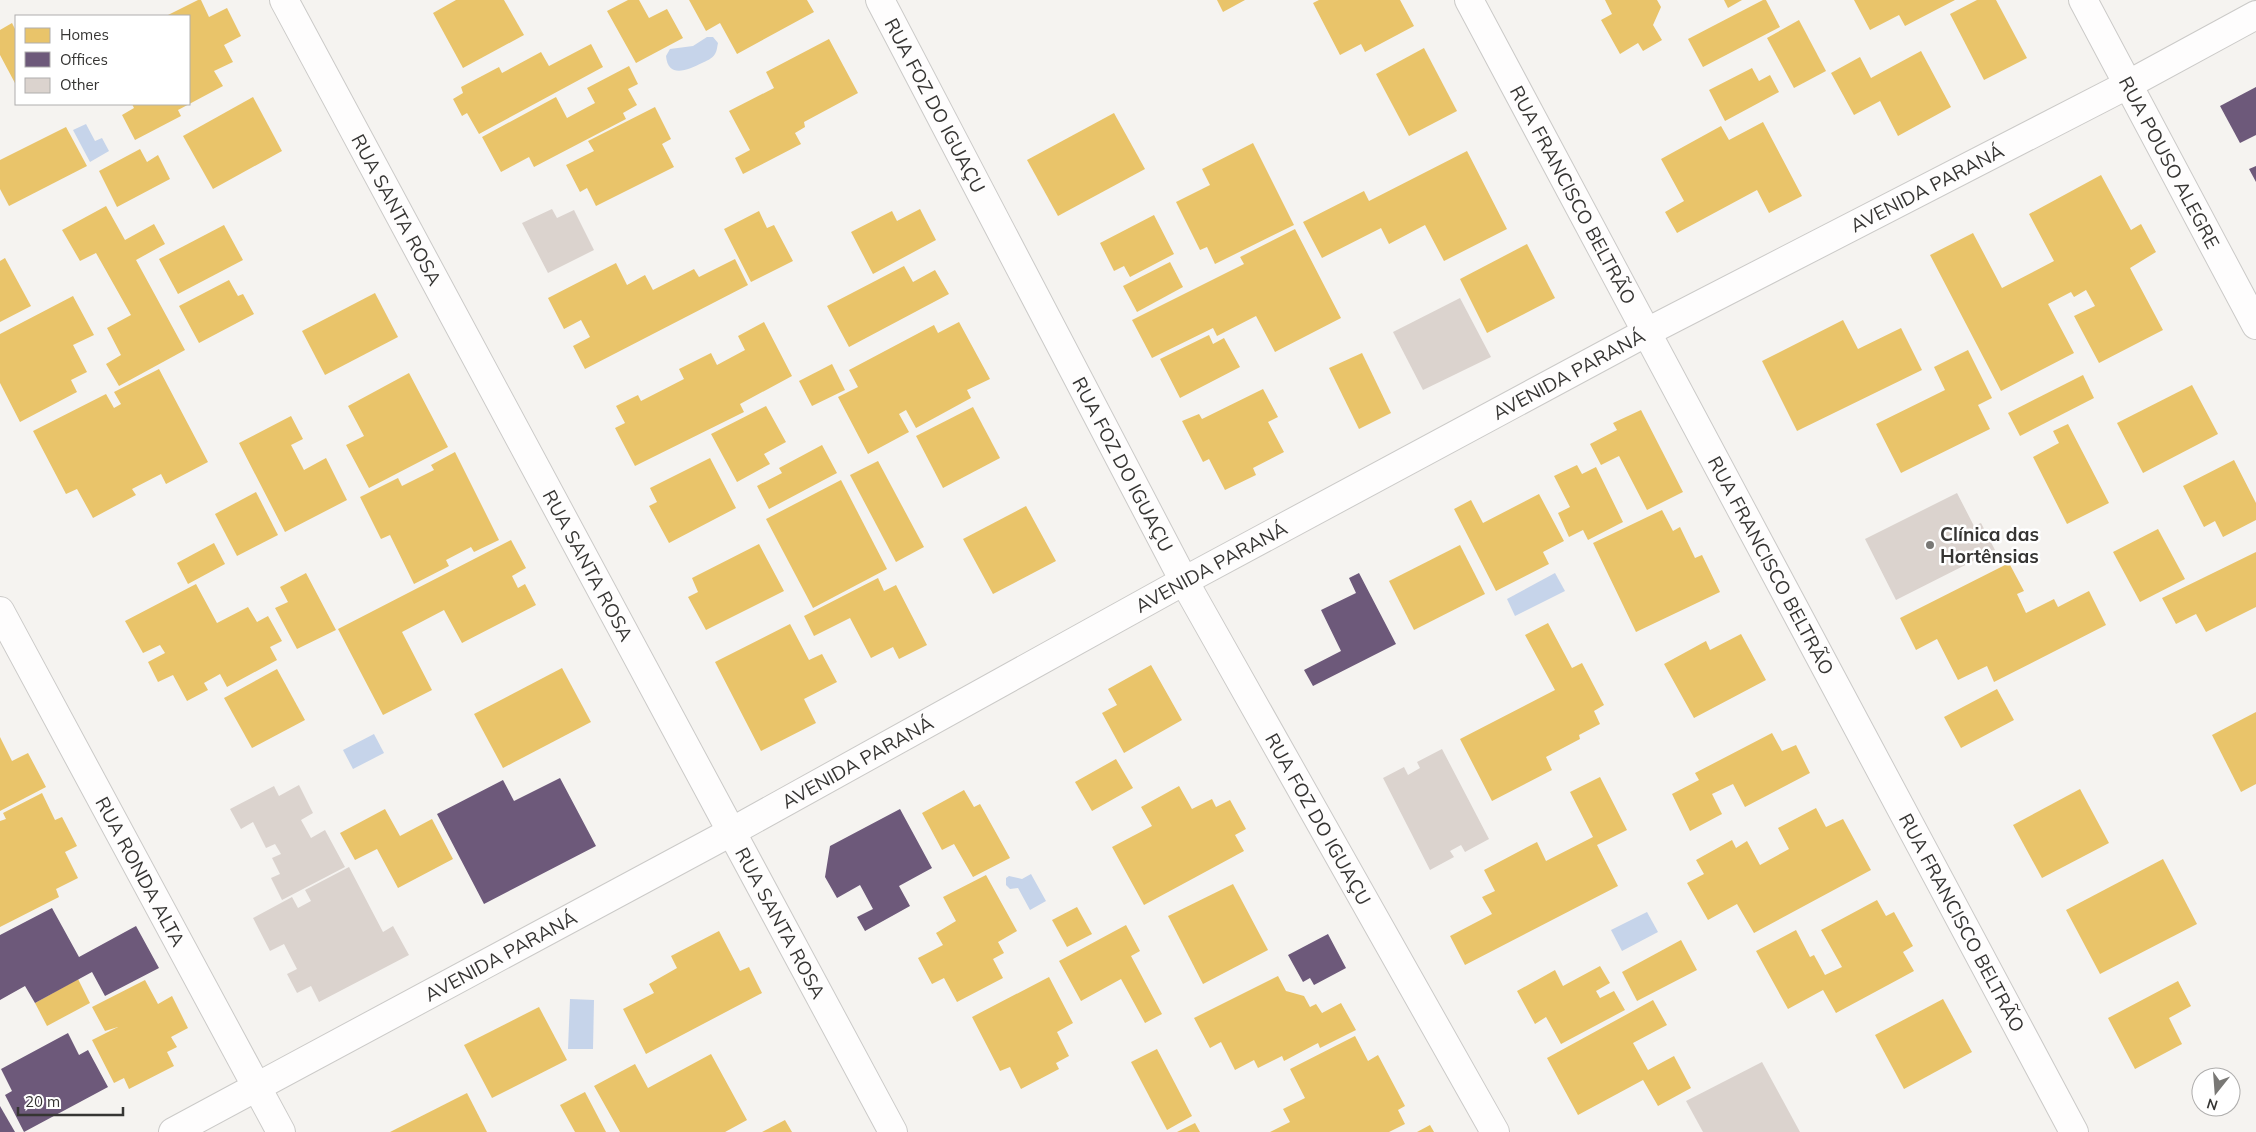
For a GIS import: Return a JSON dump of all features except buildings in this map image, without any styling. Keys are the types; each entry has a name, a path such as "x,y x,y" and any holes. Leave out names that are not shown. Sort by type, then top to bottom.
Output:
{"street":[{"name":"RUA SANTA ROSA","path":"284,0 892,1132"},
{"name":"RUA FOZ DO IGUAÇU","path":"880,0 1184,581 1494,1132"},
{"name":"RUA FRANCISCO BELTRÃO","path":"1469,0 2074,1132"},
{"name":"RUA POUSO ALEGRE","path":"2083,0 2256,325"},
{"name":"AVENIDA PARANÁ","path":"173,1132 731,832 1184,581 1646,332 2129,84 2256,15"},
{"name":"RUA RONDA ALTA","path":"0,611 281,1132"}],"water":[{"path":"707,37 713,37 718,43 716,52 712,57 697,66 685,70 679,71 670,68 666,56 670,49 693,46"},
{"path":"86,124 95,141 102,138 109,151 90,162 73,130"},
{"path":"1555,573 1565,591 1515,616 1507,599"},
{"path":"374,734 384,753 353,769 343,750"},
{"path":"1031,874 1046,901 1030,910 1018,888 1010,889 1006,885 1006,878 1009,876 1022,879"},
{"path":"1647,912 1658,932 1622,951 1611,930"},
{"path":"570,999 594,1000 593,1049 568,1049"}],"place":[{"name":"Clínica das Hortênsias","path":"1930,545"}]}
